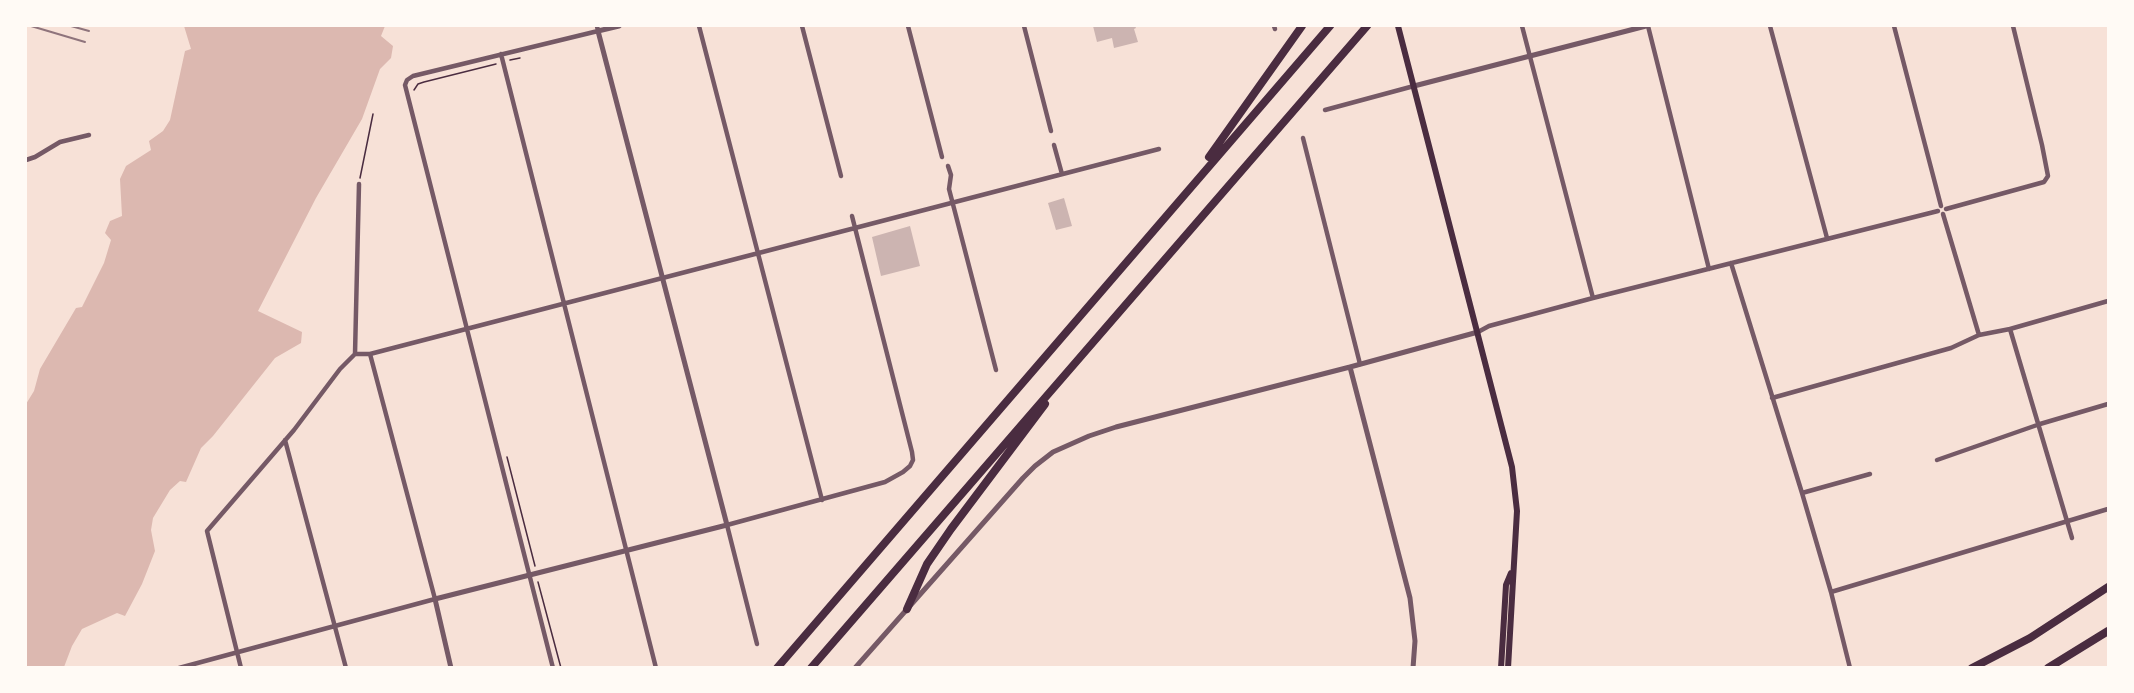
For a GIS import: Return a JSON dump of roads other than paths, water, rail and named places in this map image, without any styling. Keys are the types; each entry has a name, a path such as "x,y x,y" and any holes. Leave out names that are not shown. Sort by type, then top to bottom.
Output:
{"highway":[{"path":"1182,196 1302,26"},
{"path":"777,668 1330,26"},
{"path":"811,668 1367,26"},
{"path":"907,609 927,564 945,538 1094,340"},
{"path":"1972,668 2030,638 2109,587"},
{"path":"2049,667 2109,631"}],"main road":[{"path":"1398,26 1512,466 1517,511 1508,668"},
{"path":"1501,668 1506,585 1514,567"}],"street":[{"path":"553,668 405,90 407,80 413,76 598,28 619,26"},
{"path":"699,26 822,500"},
{"path":"802,26 841,176"},
{"path":"908,26 942,157"},
{"path":"1024,26 1051,131"},
{"path":"1522,26 1593,298"},
{"path":"1325,110 1647,26 1709,269"},
{"path":"1770,26 1827,238"},
{"path":"1894,26 1942,210 1978,335"},
{"path":"855,668 1035,466 1053,452 1089,436 1478,332 1489,326 1593,298 2044,182 2048,177 2043,145 2013,26"},
{"path":"598,28 757,644"},
{"path":"501,54 656,668"},
{"path":"26,160 60,142 89,135"},
{"path":"1303,138 1360,364"},
{"path":"1054,145 1062,174"},
{"path":"355,354 370,354 1159,149"},
{"path":"948,166 953,203 996,370"},
{"path":"242,668 207,531 285,440 340,369 355,354 359,184"},
{"path":"179,668 435,599 822,500 885,482 903,472 913,460 912,452 852,216"},
{"path":"1731,263 1802,493 1850,668"},
{"path":"1772,398 1951,348 1978,335 2010,329 2109,301"},
{"path":"2010,329 2072,538"},
{"path":"370,354 451,668"},
{"path":"1350,367 1410,598 1414,622 1413,668"},
{"path":"1937,460 2040,424 2109,404"},
{"path":"285,440 346,668"},
{"path":"1802,493 1870,474"},
{"path":"1831,592 2109,509"}],"railway":[{"path":"31,26 85,42"},
{"path":"71,26 89,31"}]}
